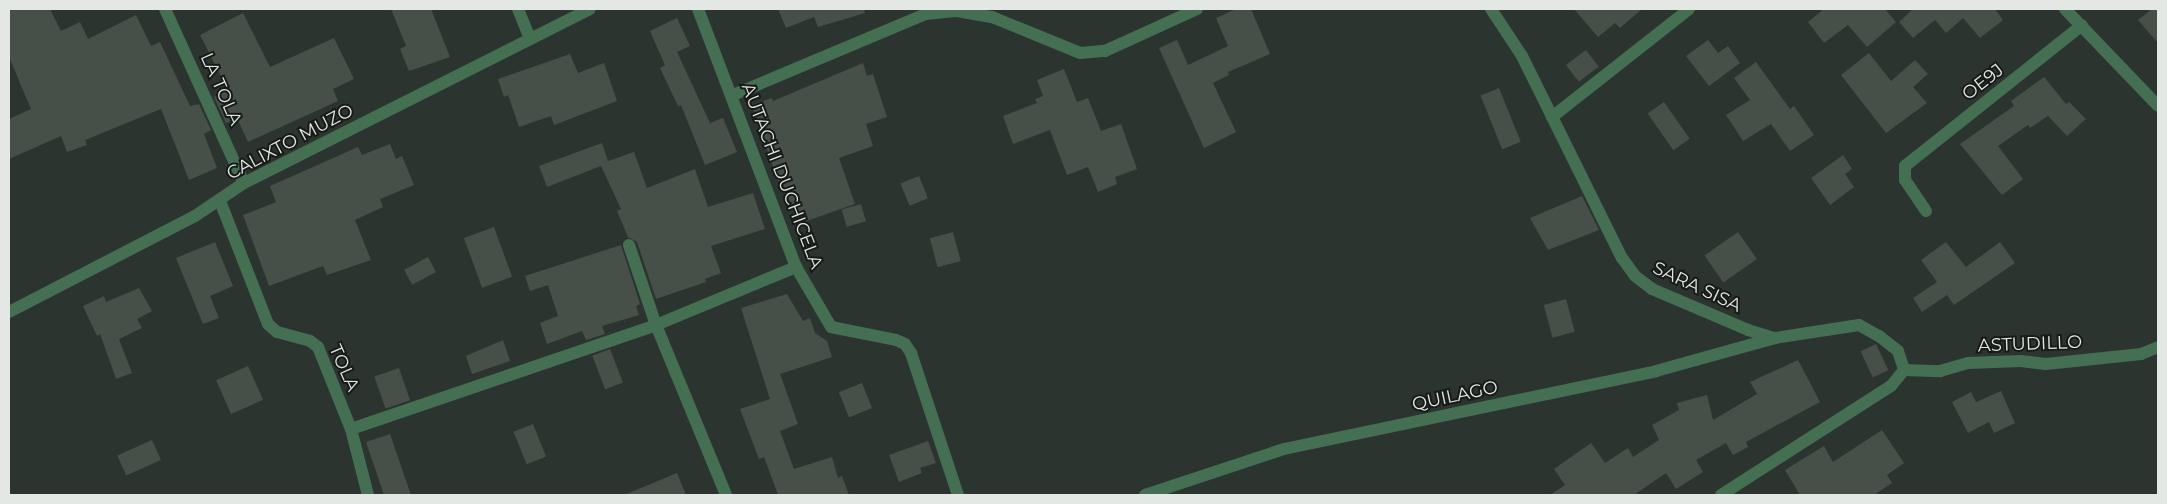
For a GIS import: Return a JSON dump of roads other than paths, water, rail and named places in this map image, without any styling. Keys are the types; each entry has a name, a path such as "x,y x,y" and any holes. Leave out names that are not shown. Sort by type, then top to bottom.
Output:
{"street":[{"name":"LA TOLA","path":"165,9 244,183"},
{"path":"518,9 530,39"},
{"name":"CALIXTO MUZO","path":"9,312 220,201 244,183 590,9"},
{"name":"AUTACHI DUCHICELA","path":"698,9 733,95 796,267 831,327 896,340 905,344 911,352 958,495"},
{"path":"733,95 926,14 957,11 992,17 1080,53 1105,51 1197,9"},
{"name":"SARA SISA","path":"1491,9 1522,56 1622,258 1635,276 1652,289 1748,330 1775,338 1859,326 1879,336 1898,351 1904,370"},
{"path":"1552,117 1689,9"},
{"path":"2065,9 2158,106"},
{"name":"OE9J","path":"1926,211 1905,180 1905,166 2082,25"},
{"name":"TOLA","path":"220,201 268,324 277,332 310,341 318,347 351,430 368,495"},
{"path":"630,245 656,325 726,495"},
{"path":"351,430 656,325 796,267"},
{"name":"QUILAGO","path":"1144,495 1284,449 1656,371 1775,338"},
{"name":"ASTUDILLO","path":"1904,370 1940,371 1968,364 2020,361 2046,364 2141,354 2158,347"},
{"path":"1721,495 1892,386 1904,370"}]}
